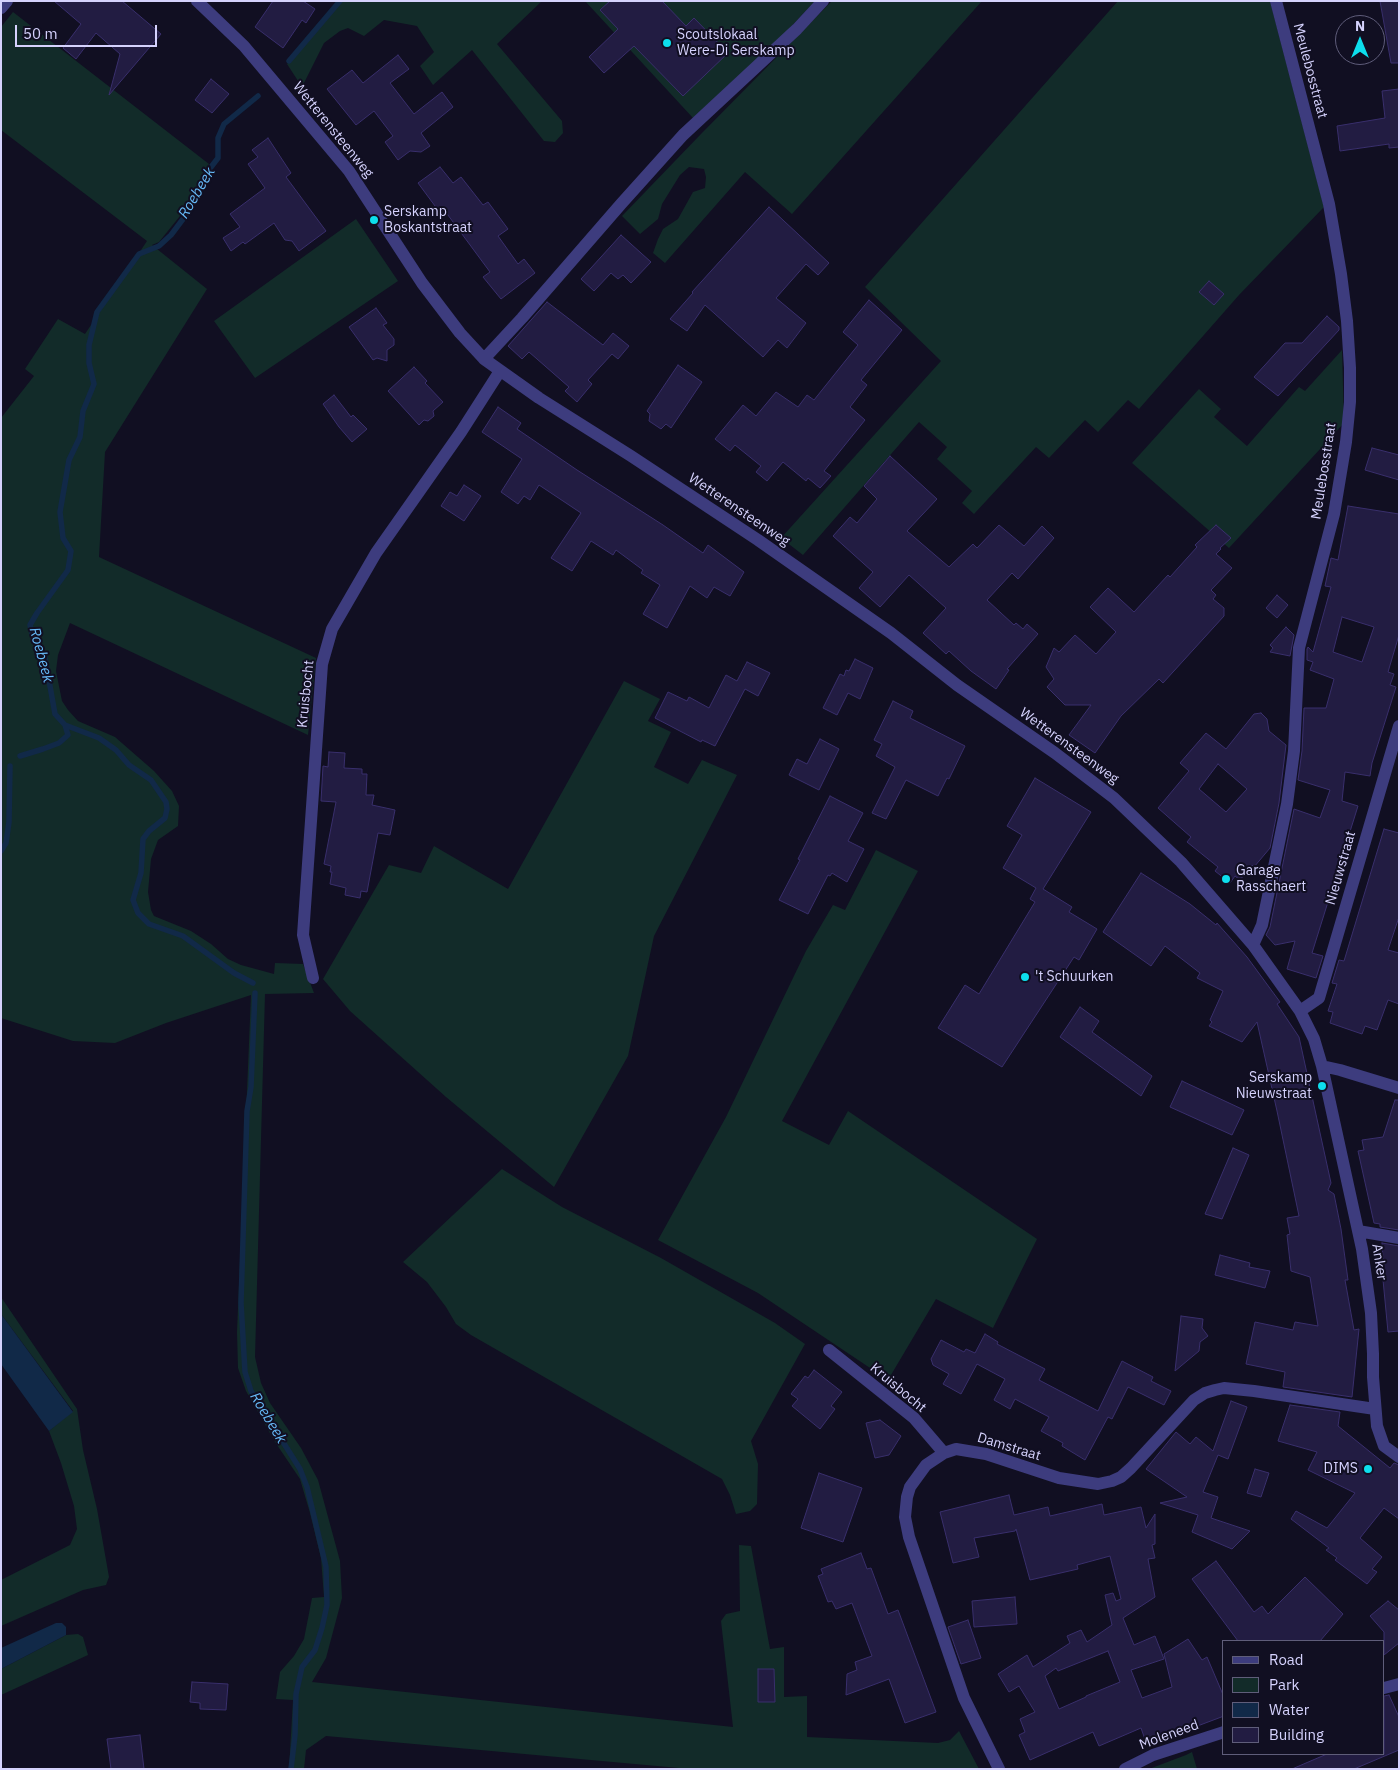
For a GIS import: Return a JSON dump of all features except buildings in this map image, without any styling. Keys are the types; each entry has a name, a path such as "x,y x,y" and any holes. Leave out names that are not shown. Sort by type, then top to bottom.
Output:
{"street":[{"path":"1,8 6,1"},
{"name":"Wetterensteenweg","path":"197,1 244,46 349,171 422,283 460,333 484,359 758,540 891,633 957,685 1055,753 1114,798 1181,862 1254,945 1300,1011"},
{"path":"484,359 683,135 797,29 823,1"},
{"name":"Meulebosstraat","path":"1254,945 1262,925 1287,804 1294,751 1299,648 1334,514 1346,442 1350,402 1347,321 1332,221 1276,1"},
{"name":"Kruisbocht","path":"313,978 303,935 322,664 332,629 376,553 461,432 500,371"},
{"name":"Nieuwstraat","path":"1300,1011 1319,998 1399,726"},
{"name":"Anker","path":"1300,1011 1314,1039 1322,1066 1358,1231 1371,1313 1377,1426 1384,1446 1399,1457"},
{"path":"1322,1066 1399,1088"},
{"path":"1358,1231 1399,1238"},
{"name":"Kruisbocht","path":"829,1350 914,1418 944,1453"},
{"name":"Damstraat","path":"944,1453 956,1449 986,1454 1059,1478 1098,1484 1121,1477 1132,1468 1194,1400 1205,1393 1215,1390 1224,1388 1254,1391 1376,1410"},
{"path":"944,1453 926,1464 910,1487 905,1517 909,1537 964,1698 999,1769"},
{"path":"1385,1688 1399,1684"},
{"name":"Moleneed","path":"1125,1769 1154,1755 1222,1733"}],"green space":[{"path":"338,1 542,1 497,44 562,121 563,133 555,142 544,141 472,50 433,85 420,66 434,52 417,26 384,20 364,36 348,28 340,31 324,43 302,87 287,64"},
{"path":"585,1 815,1 785,33 693,118"},
{"path":"832,1 982,1 792,214 745,172 665,263 653,253 658,239 663,229 678,219 693,192 705,188 706,177 704,169 689,167 680,175 662,204 658,219 640,234 622,216"},
{"path":"1118,1 1270,1 1324,207 1239,295 1139,409 1128,400 1098,432 1085,420 1049,458 1036,447 974,514 962,503 972,491 937,459 947,447 919,422 803,555 781,538 941,361 865,287"},
{"path":"13,12 209,164 188,206 159,242 152,245 207,289 105,452 99,557 316,658 308,735 70,623 58,655 56,671 62,701 78,721 115,737 154,771 172,791 179,806 178,826 158,840 151,859 148,892 154,916 191,931 211,944 228,959 241,965 274,974 275,963 303,964 314,993 265,994 255,1357 261,1383 270,1403 301,1448 318,1480 340,1561 342,1598 326,1658 312,1682 733,1727 721,1621 726,1614 740,1611 739,1545 751,1546 770,1649 784,1647 784,1697 807,1696 807,1737 938,1743 950,1740 959,1731 979,1769 690,1769 326,1736 306,1750 304,1769 289,1769 293,1700 276,1699 280,1672 294,1656 304,1639 312,1598 324,1597 321,1558 300,1479 275,1442 246,1391 238,1368 237,1332 251,995 166,1023 115,1043 73,1041 1,1018 1,418 34,376 25,369 58,319 85,334 147,241 1,130 1,27"},
{"path":"356,219 398,281 255,378 214,321"},
{"path":"1342,350 1344,423 1229,548 1132,463 1199,389 1221,409 1214,417 1247,446 1299,387 1305,391"},
{"path":"624,681 660,699 648,721 671,732 654,767 688,784 702,760 737,775 654,936 628,1056 554,1187 446,1097 350,1011 323,979 389,865 421,873 434,846 508,889"},
{"path":"876,850 918,871 782,1121 829,1145 848,1111 1037,1239 993,1328 936,1299 888,1380 758,1293 658,1240 726,1117 806,951 833,905 845,910"},
{"path":"502,1169 562,1207 661,1258 775,1323 805,1344 751,1441 758,1464 757,1504 750,1511 736,1514 722,1479 471,1335 456,1324 427,1282 403,1262"},
{"path":"1,1297 77,1409 83,1450 97,1509 109,1577 106,1585 83,1590 1,1626 1,1580 70,1545 77,1529 74,1506 49,1431 73,1411 1,1314"},
{"path":"78,1634 83,1637 88,1655 1,1695 1,1669 66,1635"},
{"path":"1192,1752 1197,1769 1149,1769 1186,1755"}],"water":[{"path":"1,1314 73,1412 49,1431 1,1364"},
{"path":"56,1623 62,1623 66,1627 66,1635 1,1669 1,1648"}],"waterway":[{"name":"Roebeek","path":"289,61 340,1"},
{"name":"Roebeek","path":"253,983 234,973 183,936 149,924 138,913 133,900 141,873 143,839 149,831 165,818 166,802 151,780 129,765 116,750 99,738 65,725 55,714 45,658 33,637 30,625 68,570 71,551 63,538 60,512 69,460 80,437 83,411 94,384 89,363 89,345 97,312 139,254 159,246 171,235 189,211 208,171 218,158 218,138 224,124 258,96"},
{"path":"20,756 59,743 68,735 65,725"},
{"path":"1,851 6,843 9,822 10,766"},
{"name":"Roebeek","path":"255,993 251,1087 247,1111 241,1303 245,1372 251,1391 300,1469 307,1487 326,1567 327,1605 322,1628 315,1650 302,1667 296,1694 295,1735 291,1769"}],"place":[{"name":"Scoutslokaal Were-Di Serskamp","path":"667,43"},
{"name":"Serskamp Boskantstraat","path":"374,220"},
{"name":"Garage Rasschaert","path":"1226,879"},
{"name":"'t Schuurken","path":"1025,977"},
{"name":"Serskamp Nieuwstraat","path":"1322,1086"},
{"name":"DIMS","path":"1368,1469"}]}
